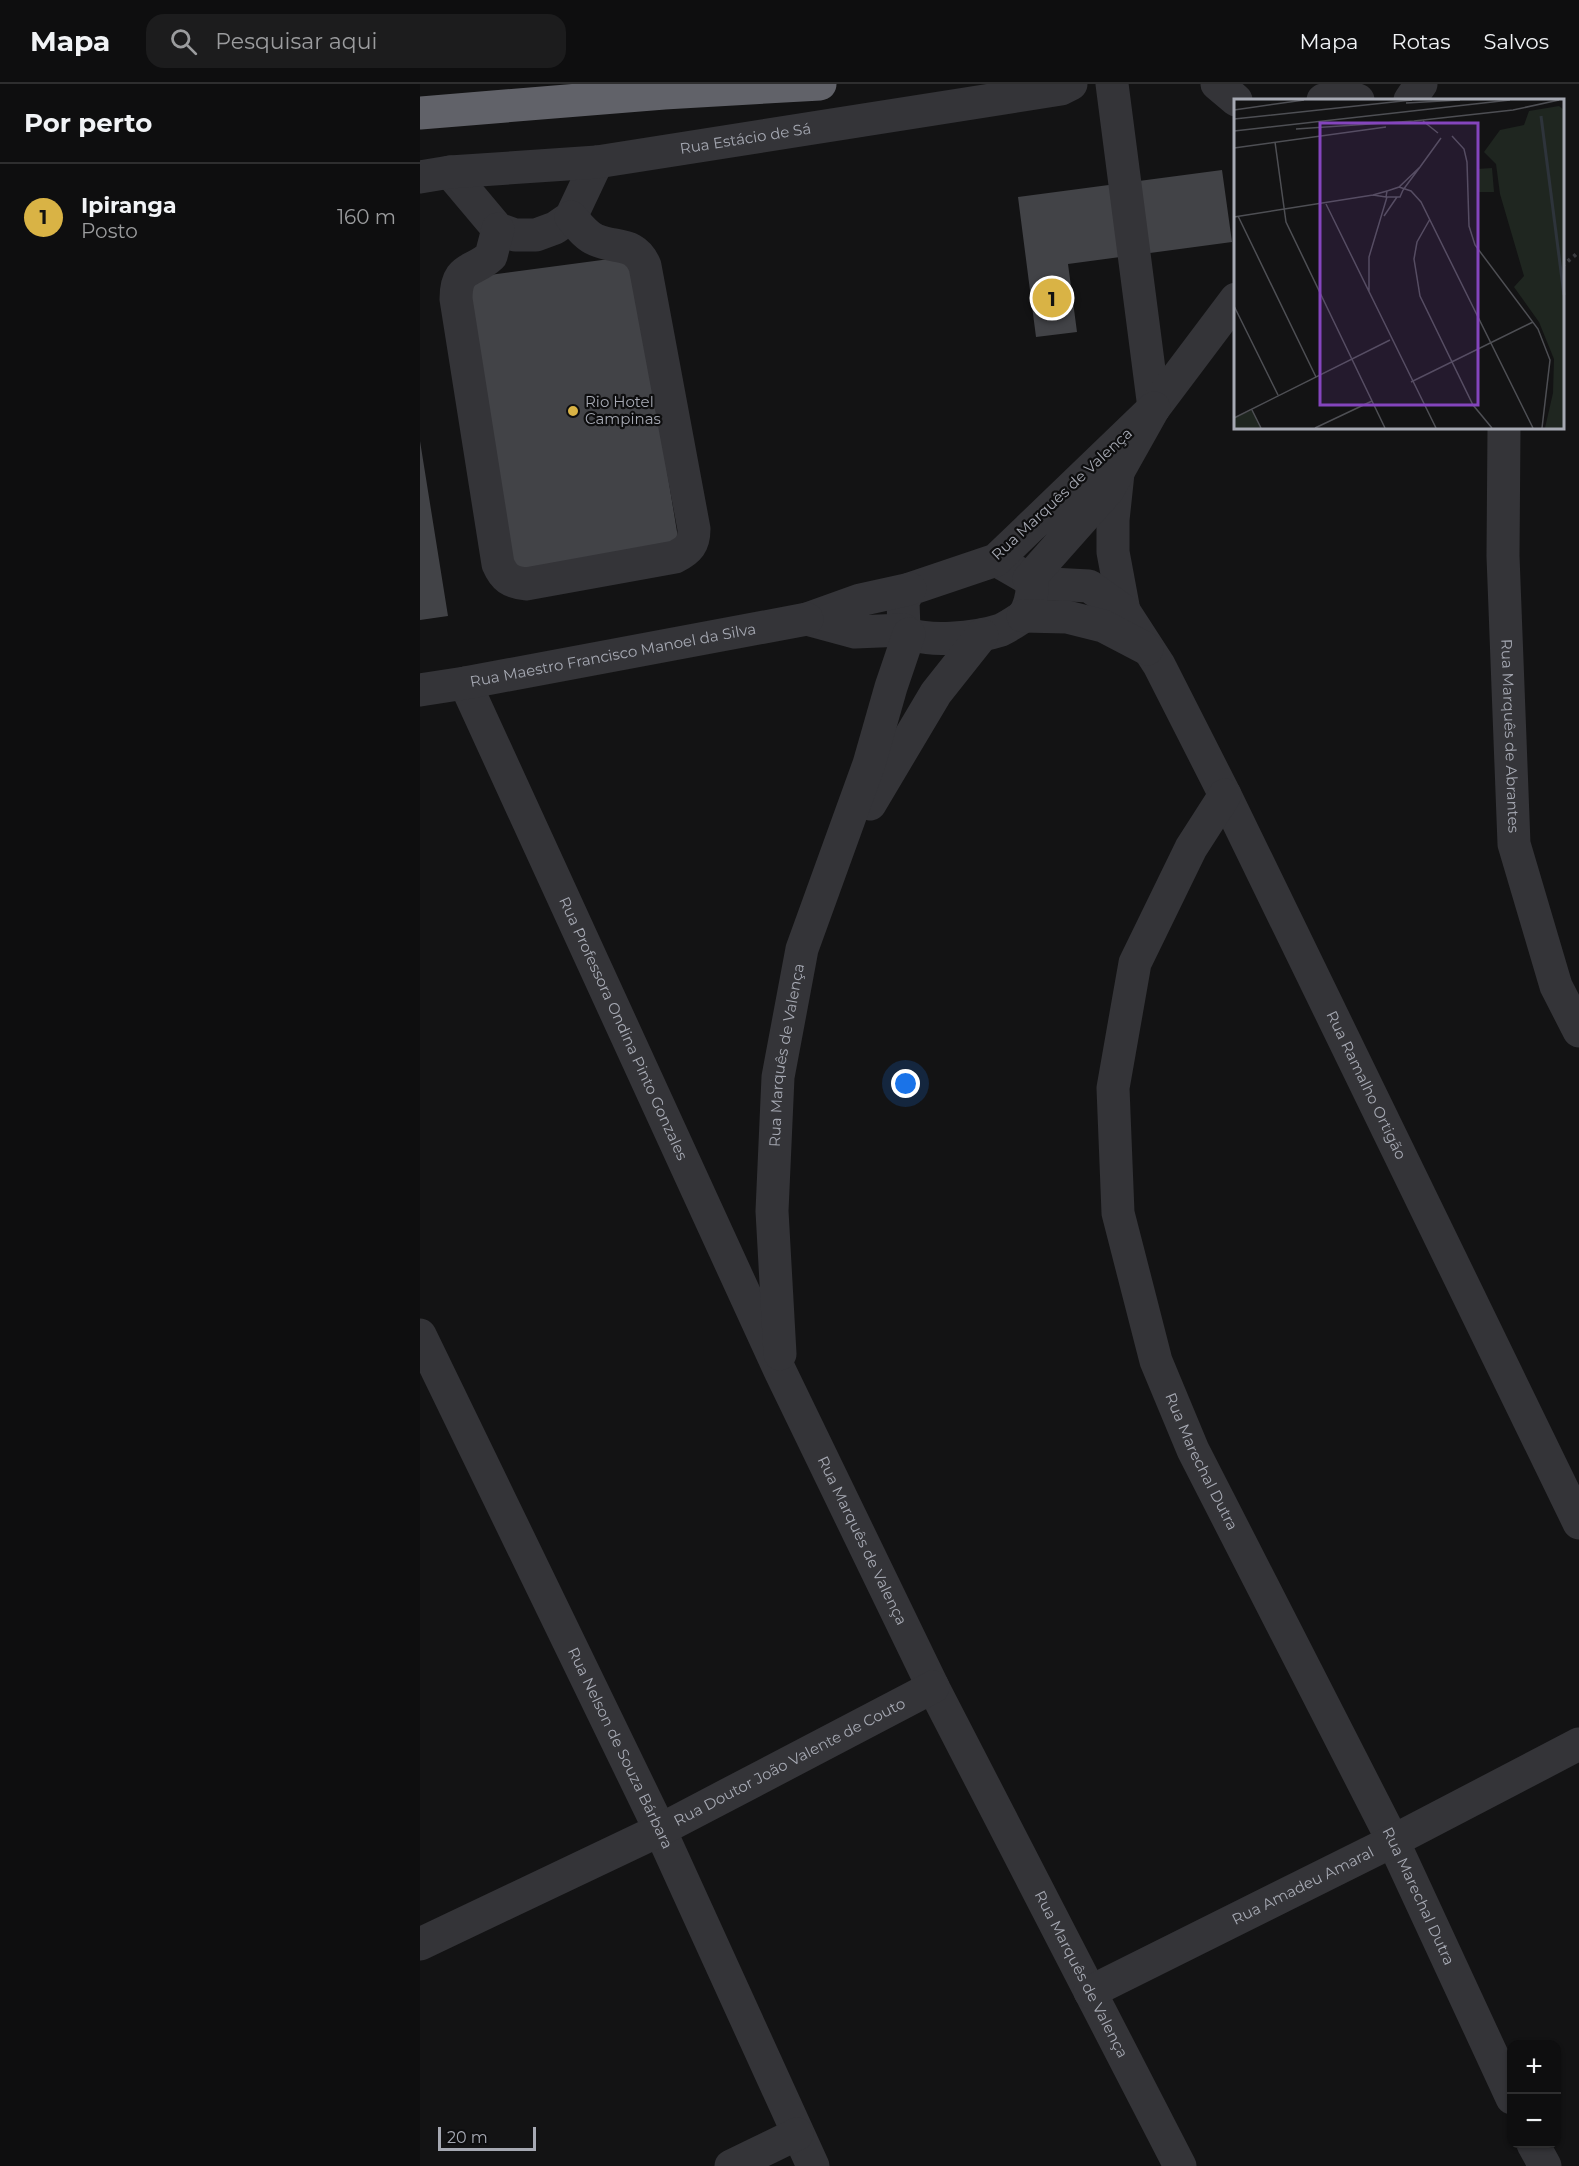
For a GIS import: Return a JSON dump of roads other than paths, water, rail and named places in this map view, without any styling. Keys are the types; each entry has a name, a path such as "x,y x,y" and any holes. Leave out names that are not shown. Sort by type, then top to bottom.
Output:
{"highway":[{"path":"420,113 664,93 820,84"}],"street":[{"name":"Rua Estácio de Sá","path":"435,174 597,162 1061,89 1071,84"},
{"path":"1112,84 1154,408"},
{"path":"1217,84 1235,99"},
{"path":"1411,99 1421,84"},
{"path":"1332,99 1350,99"},
{"path":"435,174 498,229 515,235 536,235 555,228 571,217 597,162"},
{"path":"498,229 491,256 464,273 456,289 456,299 498,564 503,575 513,583 526,584 675,557 686,552 694,541 690,506 642,257 626,247 595,240 571,217"},
{"name":"Rua Marquês de Valença","path":"1023,616 1033,592 1031,581 1108,490 1154,408 1234,302"},
{"name":"Rua Marquês de Valença","path":"1154,408 996,560 910,589 903,601 907,632 869,764 802,950 778,1077 772,1211 781,1373 933,1687 1180,2166"},
{"name":"Rua Marquês de Abrantes","path":"1504,429 1503,556 1514,844 1556,986 1579,1031"},
{"path":"1119,470 1113,520 1113,552 1124,611"},
{"name":"Rua Ramalho Ortigão","path":"996,560 1031,581 1089,586 1124,611 1159,665 1226,795 1579,1523"},
{"name":"Rua Maestro Francisco Manoel da Silva","path":"420,690 807,619 860,600 910,589"},
{"path":"907,632 943,639 982,635 1003,629 1023,616 1067,617 1103,626 1149,650"},
{"name":"Rua Maestro Francisco Manoel da Silva","path":"807,619 855,632 907,632"},
{"name":"Rua Marquês de Valença","path":"833,864 936,693 982,635"},
{"name":"Rua Professora Ondina Pinto Gonzales","path":"465,683 781,1373"},
{"name":"Rua Marechal Dutra","path":"1226,795 1191,848 1135,963 1113,1088 1118,1213 1156,1361 1193,1450 1393,1841 1510,2094"},
{"name":"Rua Nelson de Souza Bárbara","path":"420,1335 660,1830 813,2166"},
{"name":"Rua Doutor João Valente de Couto","path":"420,1944 660,1830 933,1687"},
{"name":"Rua Amadeu Amaral","path":"1090,1992 1393,1841 1579,1744"},
{"path":"731,2166 797,2134"},
{"path":"1535,2148 1545,2166"}],"place":[{"name":"Ipiranga","path":"1052,298"},
{"name":"Rio Hotel Campinas","path":"573,411"}]}
